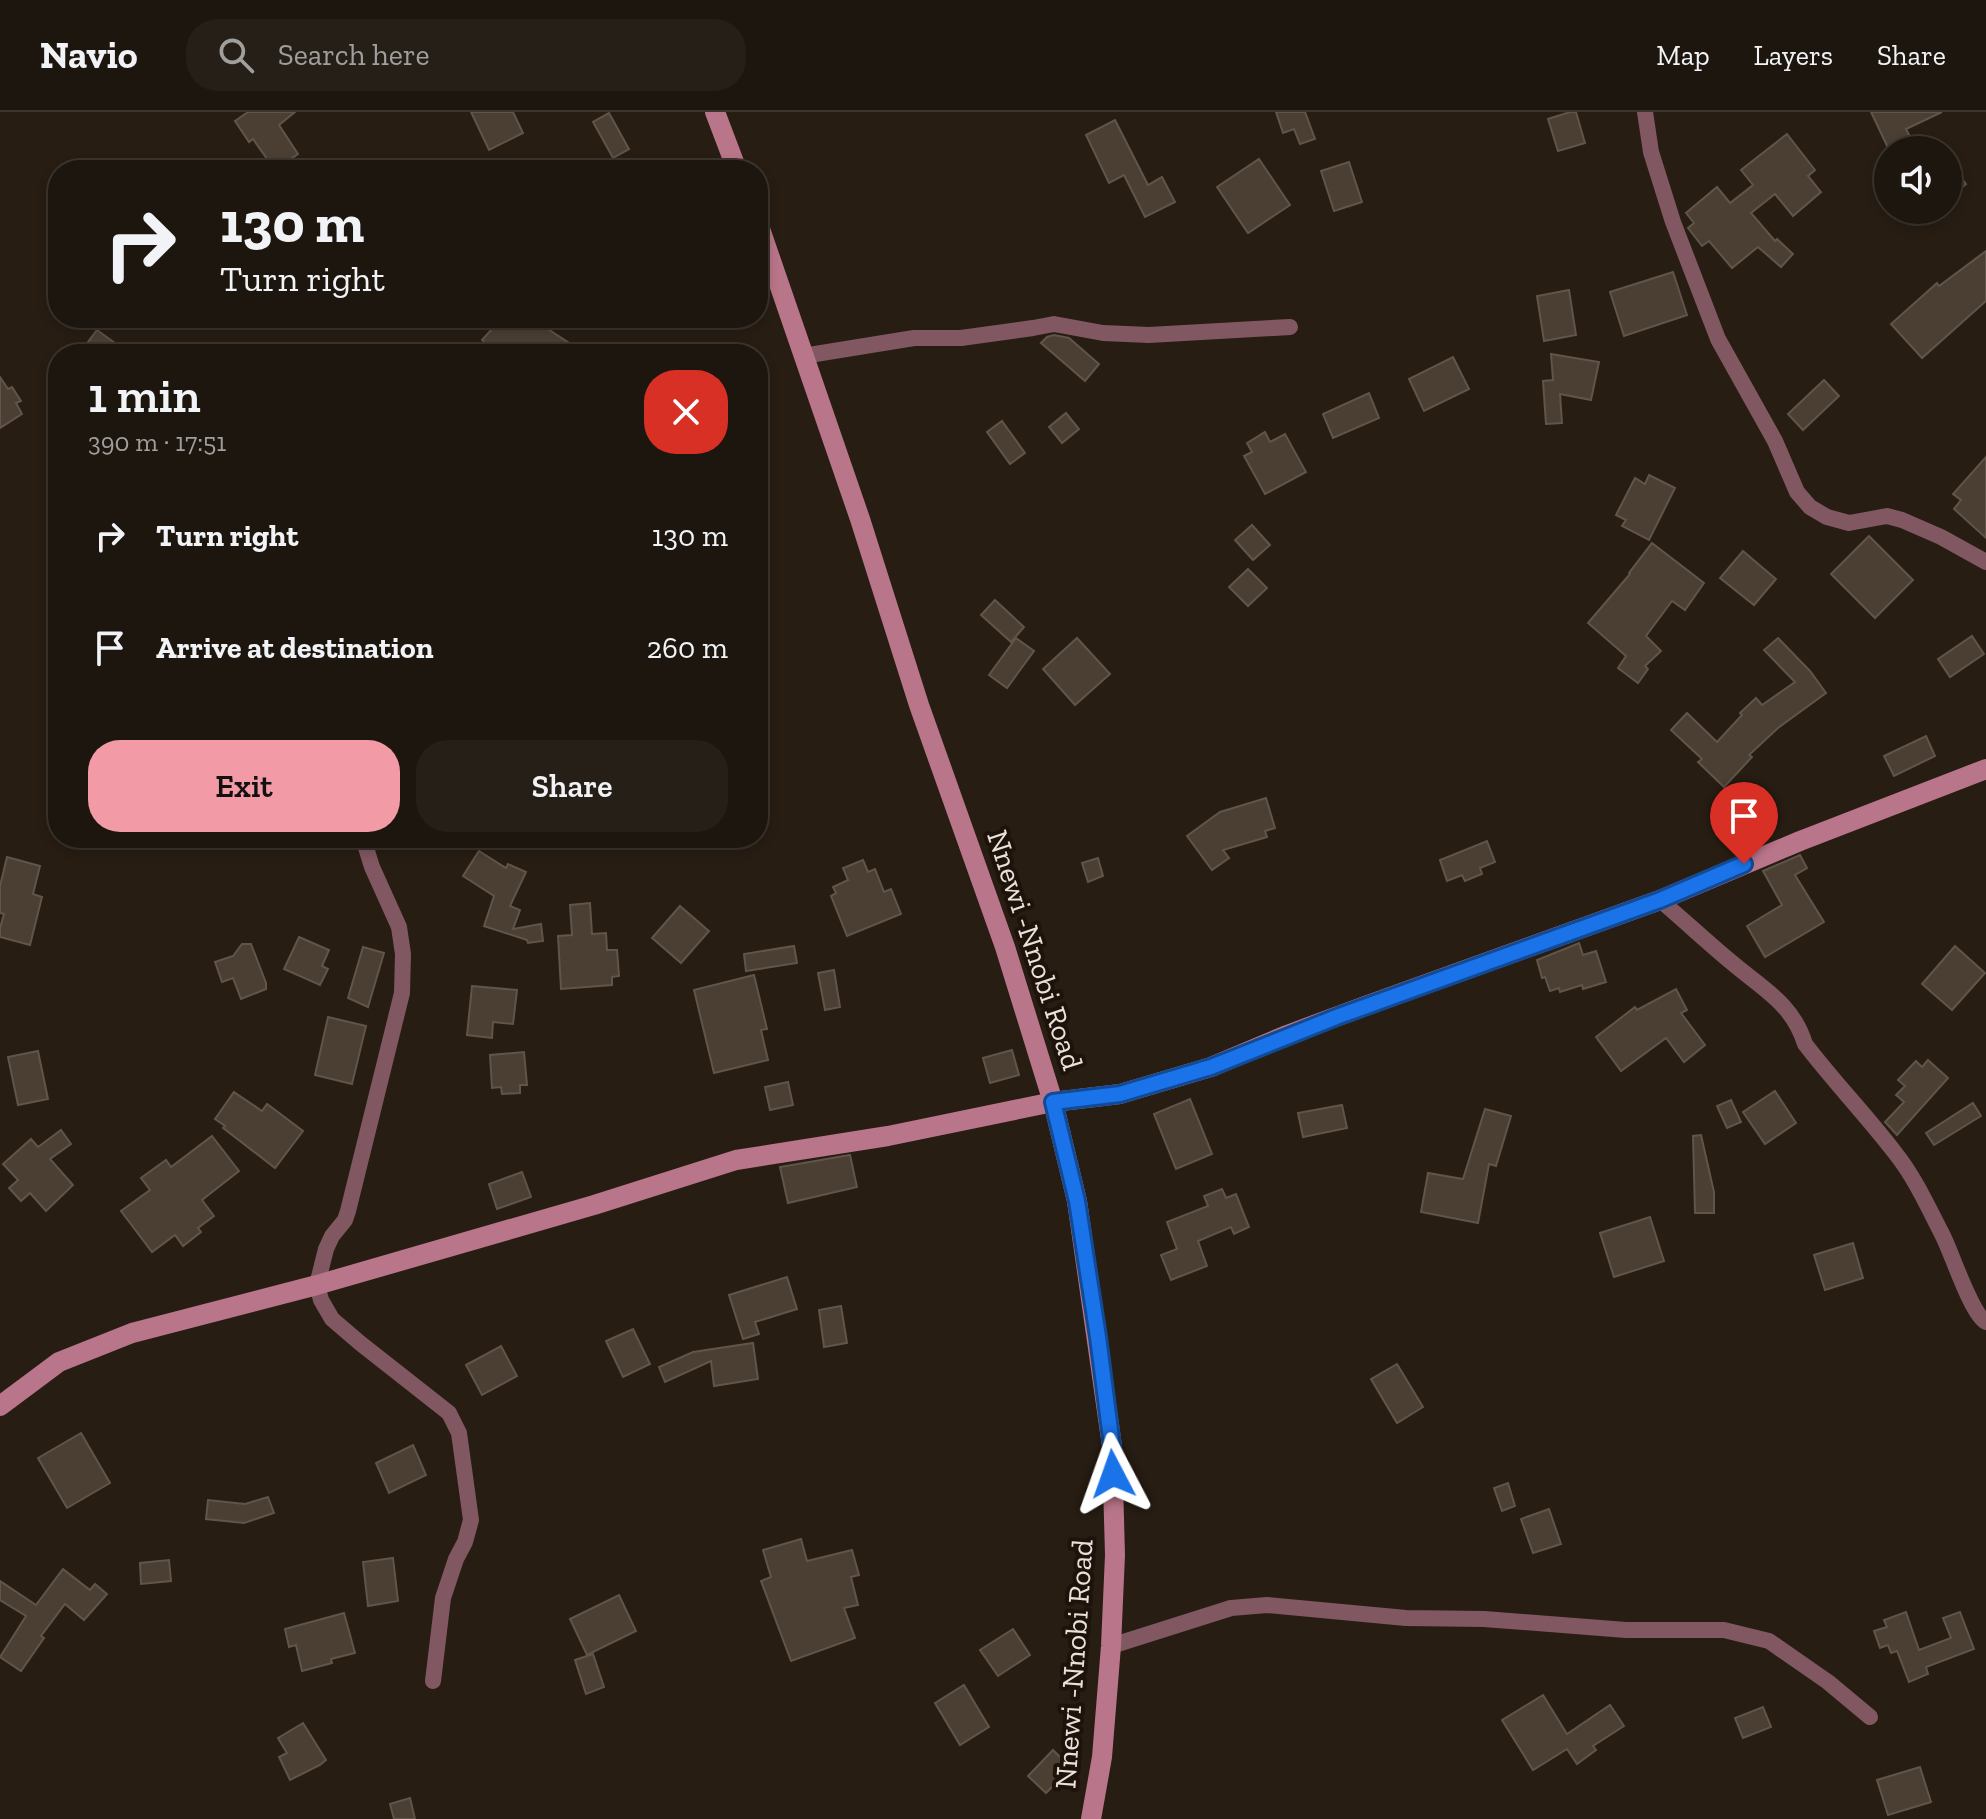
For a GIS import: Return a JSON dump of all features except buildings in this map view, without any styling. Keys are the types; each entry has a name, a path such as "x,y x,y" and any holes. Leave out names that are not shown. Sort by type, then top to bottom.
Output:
{"street":[{"path":"715,112 733,160"},
{"path":"1645,112 1651,152 1673,222 1718,339 1775,441 1797,492 1810,507 1827,517 1849,523 1887,516 1902,520 1986,562"},
{"name":"Nnewi -Nnobi Road","path":"768,253 860,519 919,705 1005,947 1053,1102 1077,1201 1112,1446 1115,1555 1102,1757 1091,1819"},
{"path":"803,356 914,338 961,338 1054,324 1103,333 1149,335 1290,327"},
{"path":"0,1406 59,1362 132,1333 317,1285 594,1205 736,1160 888,1136 1053,1102 1120,1094 1211,1067 1339,1016 1660,900 1800,841 1986,769"},
{"path":"366,848 399,927 403,954 402,993 348,1211 326,1249 317,1285 332,1319 449,1413 459,1433 471,1520 443,1598 433,1681"},
{"path":"1660,900 1791,1013 1805,1044 1898,1156 1951,1251 1975,1309 1986,1322"},
{"path":"1111,1646 1231,1608 1267,1605 1406,1618 1484,1619 1626,1630 1724,1630 1769,1641 1828,1682 1870,1717"}],"route":[{"path":"1113,1474 1098,1337 1077,1201 1053,1102 1120,1094 1211,1067 1287,1035 1660,900 1744,864"}]}
